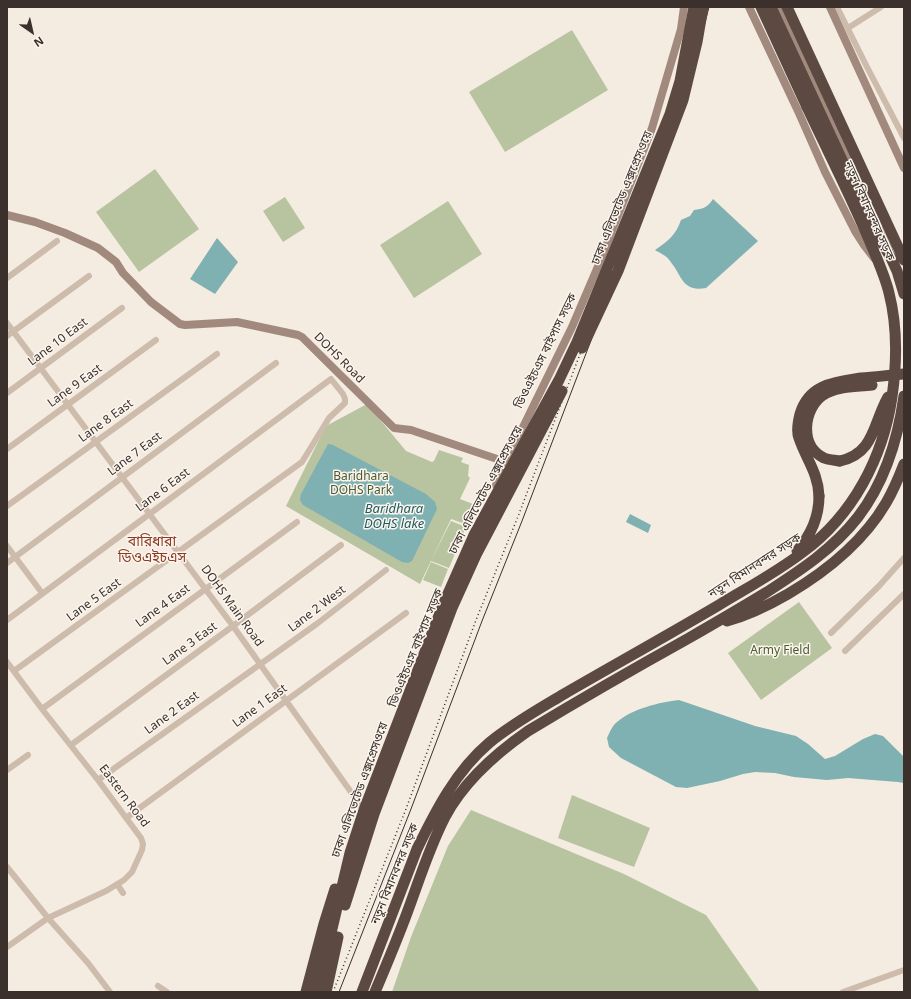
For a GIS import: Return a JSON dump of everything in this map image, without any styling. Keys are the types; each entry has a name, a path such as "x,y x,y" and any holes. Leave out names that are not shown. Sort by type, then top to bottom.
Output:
{"highway":[{"name":"ঢাকা এলিভেটেড এক্সপ্রেসওয়ে","path":"317,992 350,853 364,810 443,605 474,535 559,380 577,342 657,148 670,114 680,81 694,7"},
{"name":"ঢাকা এলিভেটেড এক্সপ্রেসওয়ে","path":"326,992 346,900 374,814 452,608 476,555 571,372 618,271 683,100 697,42 702,7"},
{"name":"নতুন বিমানবন্দর সড়ক","path":"772,7 874,228 897,271 904,294"},
{"path":"787,7 904,260"},
{"name":"নতুন বিমানবন্দর সড়ক","path":"362,992 417,848 440,804 464,768 476,755 499,735 535,712 785,565 817,541 852,503 880,447 888,422 896,365 894,325 889,293 878,261 862,224 807,107 754,9"},
{"path":"785,565 799,550 810,533 818,510 819,486 816,475 798,437 798,419 807,400 816,390 835,382 904,374"},
{"path":"893,390 883,406 872,435 864,448 847,459 840,461 824,458 818,453 808,439 806,430 810,410 823,396 832,391 904,381"},
{"name":"নতুন বিমানবন্দর সড়ক","path":"376,992 436,837 446,816 474,776 500,751 528,731 716,623 804,568 845,533 859,516 873,493 883,472 897,434 904,396"},
{"path":"716,623 741,617 770,604 820,574 855,543 876,518 887,502 904,464"},
{"path":"616,664 622,676"},
{"path":"306,992 330,904 344,863 350,853"},
{"path":"381,992 384,969"}],"street":[{"name":"ডিওএইচএস বাইপাস সড়ক","path":"306,992 326,934 363,809 506,462 572,327 599,264 652,128 681,29 684,7"},
{"path":"754,9 761,14 772,7"},
{"path":"778,7 876,215 887,242 891,258"},
{"path":"830,7 904,168"},
{"path":"837,7 904,138"},
{"path":"848,28 881,7"},
{"path":"754,9 761,33 825,172 855,231 864,245 878,261"},
{"path":"761,33 769,22 776,18 784,19"},
{"name":"DOHS Road","path":"7,215 35,222 65,233 98,248 116,262 123,273 151,302 180,324 237,322 298,335 302,337 394,428 411,430 506,462"},
{"path":"7,278 57,242"},
{"path":"7,336 89,276"},
{"name":"Lane 10 East","path":"7,393 122,308"},
{"name":"DOHS Main Road","path":"7,323 69,404 122,478 150,513 233,626 363,809"},
{"name":"Lane 9 East","path":"7,449 156,340"},
{"name":"Lane 8 East","path":"7,506 217,354"},
{"name":"Lane 7 East","path":"7,563 276,363"},
{"name":"Lane 5 East","path":"14,671 179,553 302,462 329,418 345,403 345,399 331,379"},
{"name":"Lane 6 East","path":"7,620 331,379"},
{"path":"897,434 904,420"},
{"name":"Lane 4 East","path":"42,709 297,522"},
{"name":"Lane 3 East","path":"71,746 341,545"},
{"path":"7,546 42,593"},
{"path":"831,633 879,586 904,558"},
{"name":"Lane 2 West","path":"259,664 318,623 386,570"},
{"path":"845,651 904,594"},
{"name":"Lane 1 East","path":"126,818 406,613"},
{"name":"Eastern Road","path":"7,662 142,838 143,844 142,850 132,872 124,880 106,891 48,918 7,947"},
{"name":"Lane 2 East","path":"98,780 259,664"},
{"path":"7,770 28,755"},
{"path":"7,867 48,918 88,963 110,992"},
{"path":"117,884 123,893"},
{"path":"843,992 904,970"},
{"path":"158,986 167,992"}],"green space":[{"path":"572,30 608,90 505,152 469,92"},
{"path":"155,169 199,229 139,272 96,212"},
{"path":"285,197 305,228 283,242 263,211"},
{"path":"448,201 482,254 414,298 380,245"},
{"name":"Baridhara DOHS Park","path":"367,404 406,451 432,462 434,461 439,450 463,458 461,462 469,465 468,476 470,478 460,499 473,504 465,524 451,519 420,584 286,506 326,426"},
{"path":"451,521 466,527 449,568 431,561"},
{"path":"431,562 448,569 441,587 423,580"},
{"name":"Army Field","path":"799,602 832,648 761,700 728,653"},
{"path":"572,795 650,828 634,867 558,838"},
{"path":"471,810 624,874 706,915 760,992 392,992 411,937 448,846"}],"water":[{"path":"713,199 758,241 706,288 692,288 684,282 669,259 655,250 671,238 677,230 681,220 690,216 694,210 707,206"},
{"path":"217,238 238,262 215,294 190,279"},
{"name":"Baridhara DOHS lake","path":"328,444 333,445 426,494 435,502 437,509 412,561 408,563 402,562 303,505 300,500 301,494"},
{"path":"630,514 651,525 648,533 626,522"},
{"path":"679,700 755,726 796,736 825,759 835,756 863,739 875,734 883,736 904,757 904,783 848,778 827,780 794,777 775,773 755,772 687,788 676,787 621,758 609,747 607,738 610,731 612,727 623,717 646,707 663,702"}],"tram line":[{"path":"339,992 411,809 629,241 697,54 709,7"}],"railway":[{"path":"333,992 406,809 476,620 517,519 624,239 694,51 705,7"}],"district":[{"name":"বারিধারা ডিওএইচএস","path":"152,550"}]}
